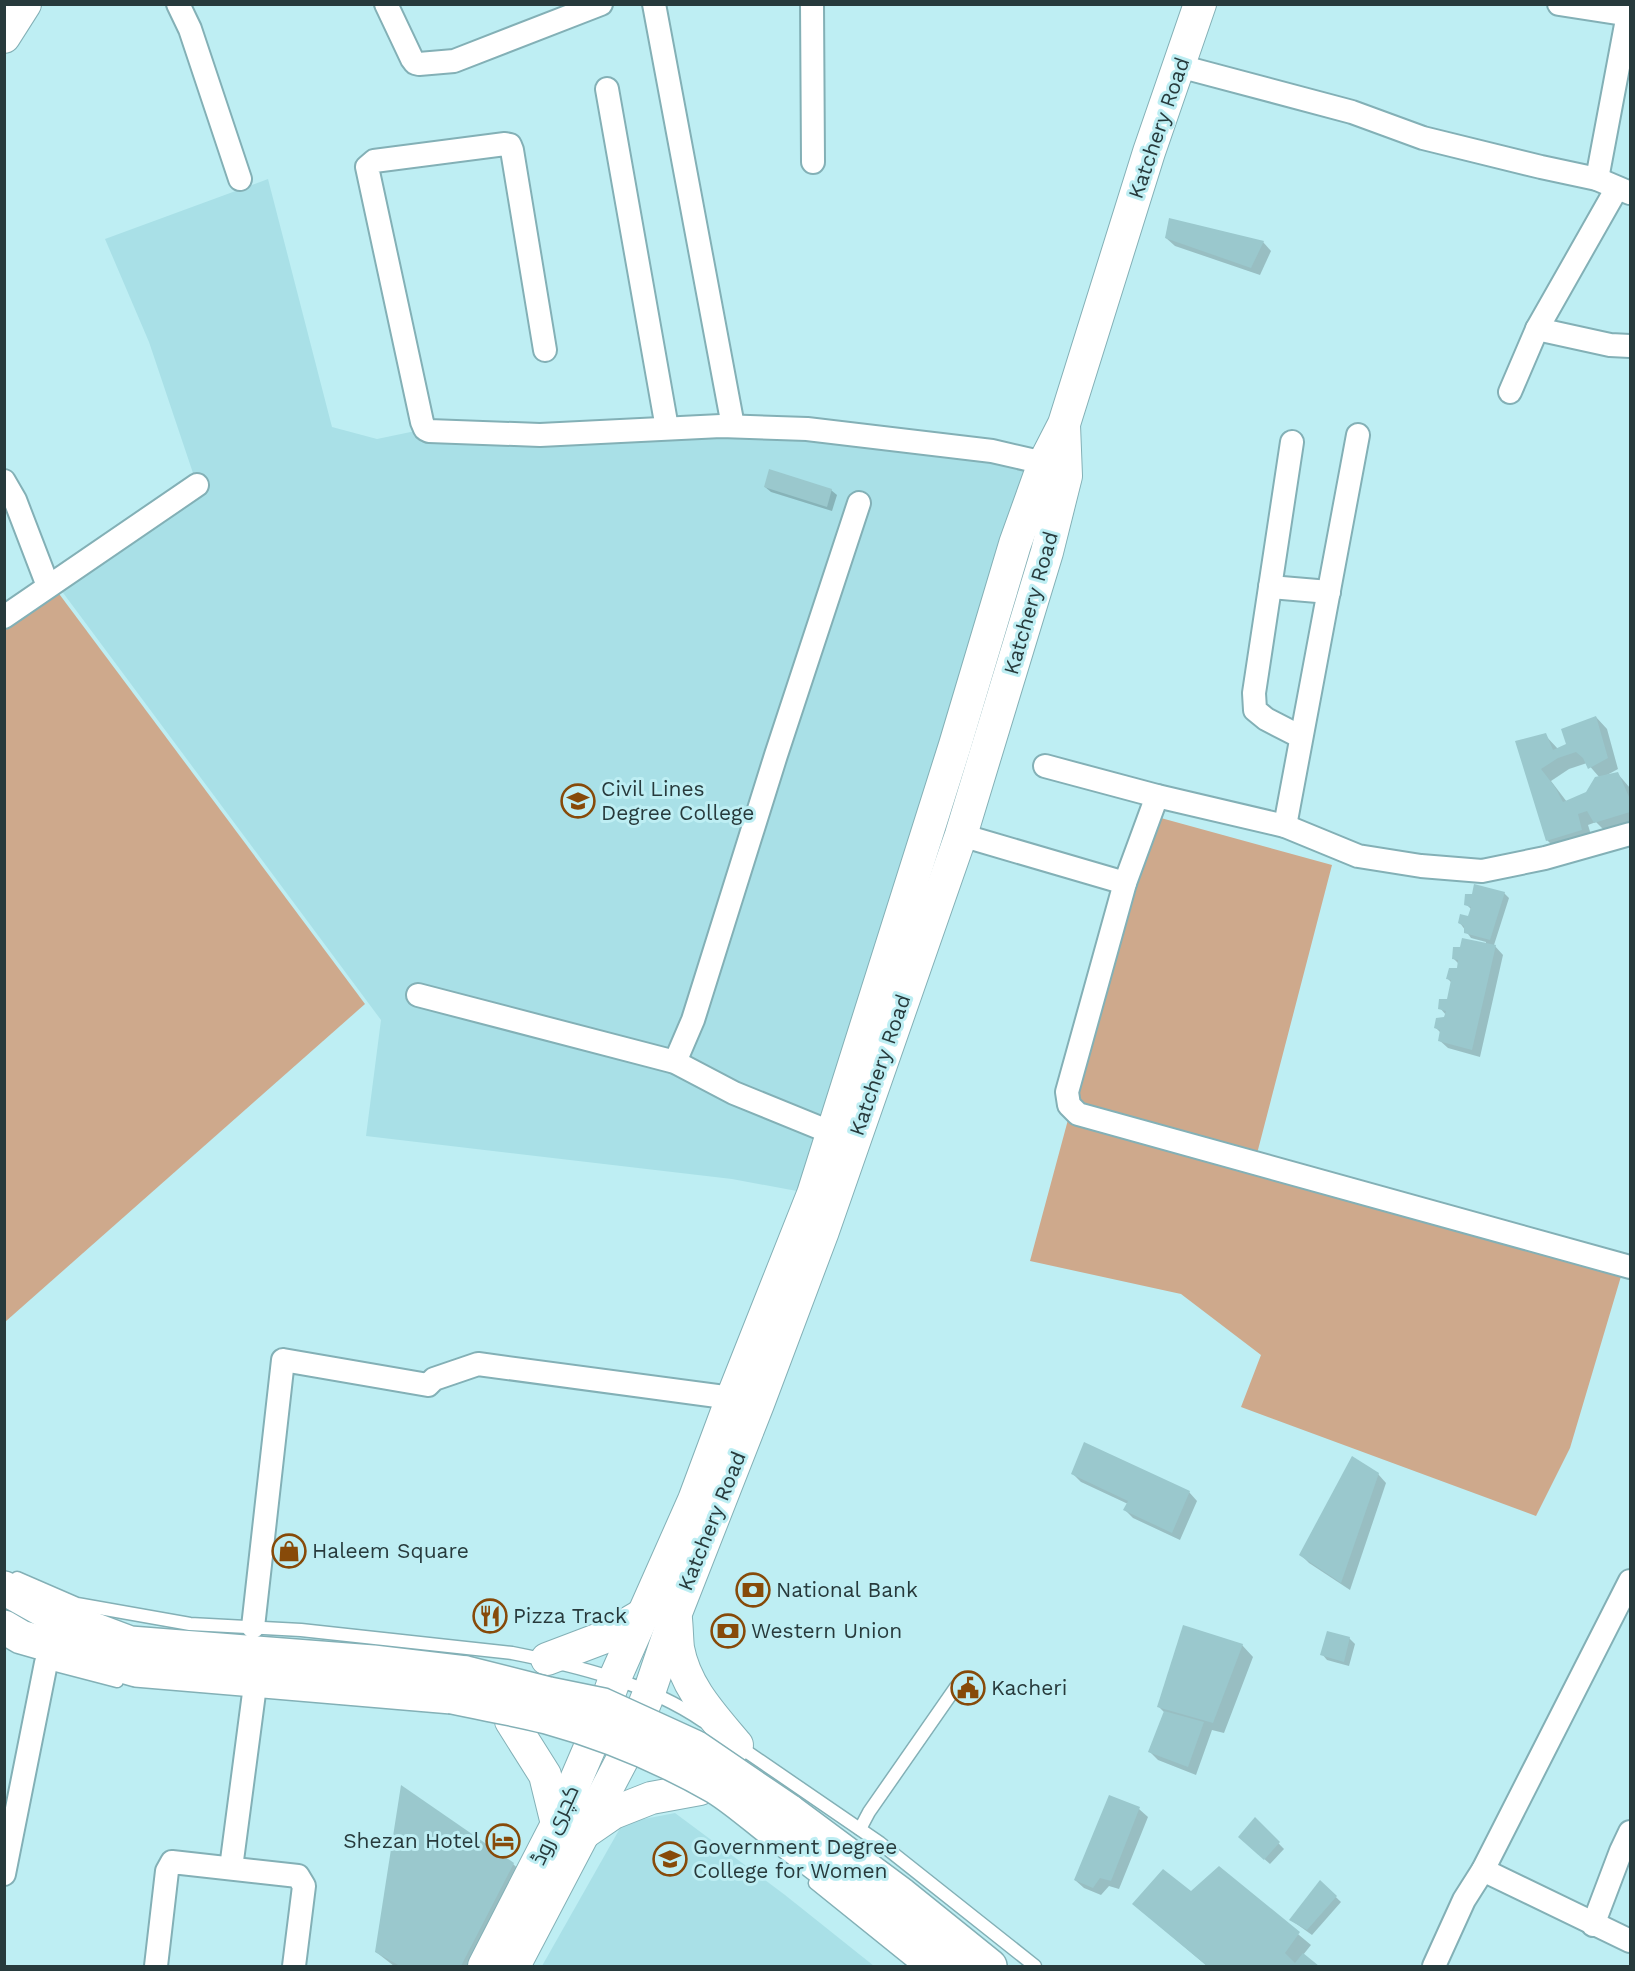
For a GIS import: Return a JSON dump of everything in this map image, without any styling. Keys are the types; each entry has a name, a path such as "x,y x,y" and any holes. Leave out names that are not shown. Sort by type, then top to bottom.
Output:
{"main road":[{"path":"4,37 25,4"},
{"name":"Katchery Road","path":"649,1693 676,1612 754,1414 812,1228 912,929 955,745 1015,544 1044,463 1064,424 1149,152 1200,4"},
{"name":"Katchery Road","path":"912,929 961,835 1047,552 1066,476 1064,424"},
{"path":"1015,544 1047,552"},
{"path":"955,745 986,754"},
{"name":"Katchery Road","path":"615,1678 694,1500 732,1398 812,1228"},
{"path":"4,1588 45,1611 130,1643 373,1662 459,1694 586,1729 679,1768 718,1789 951,1966"},
{"path":"676,1612 678,1649 687,1676 699,1700 737,1745"},
{"path":"547,1659 605,1637 644,1614"},
{"path":"4,1627 21,1637 136,1670 459,1694 549,1694 603,1705 694,1747 738,1775 865,1867 990,1966"},
{"name":"کچری روڈ","path":"606,1754 615,1678"},
{"name":"کچری روڈ","path":"514,1966 569,1829 606,1754 649,1693"},
{"path":"522,1725 569,1829 688,1784"},
{"name":"کچری روڈ","path":"484,1966 569,1829"}],"street":[{"path":"178,4 190,29 240,179"},
{"path":"386,4 411,59 419,64 454,61 569,10 600,4"},
{"path":"654,4 733,426"},
{"path":"812,4 813,162"},
{"path":"1510,392 1537,329 1615,186 1629,14 1559,4"},
{"path":"1179,66 1352,112 1423,138 1615,186"},
{"path":"608,89 668,428"},
{"path":"544,350 510,146 505,144 369,164 367,167 425,429 442,433 540,435 733,426 819,430 992,452 1044,463"},
{"path":"1537,329 1610,345 1630,346"},
{"path":"1285,826 1358,435"},
{"path":"1292,442 1254,693 1255,710 1266,719 1301,737"},
{"path":"4,481 15,500 48,586"},
{"path":"4,617 197,485"},
{"path":"675,1062 693,1020 776,755 859,503"},
{"path":"1270,586 1329,592"},
{"path":"1045,766 1156,796 1285,826 1358,856 1421,866 1482,871 1545,858 1630,834"},
{"path":"1156,796 1125,883 1067,1092 1069,1105 1078,1114 1630,1265"},
{"path":"961,835 1125,883"},
{"path":"418,995 675,1062 734,1093 843,1137"},
{"path":"254,1627 283,1360 428,1384 434,1379 478,1364 732,1398"},
{"path":"1434,1966 1464,1900 1483,1870 1630,1581"},
{"path":"4,1874 40,1660"},
{"path":"231,1868 254,1694"},
{"path":"1593,1925 1630,1832"},
{"path":"156,1966 167,1871 172,1862 298,1876 304,1886 294,1966"},
{"path":"1483,1870 1630,1941"}],"lane":[{"path":"4,1573 77,1604 190,1624 301,1630 512,1653 547,1659 615,1678 682,1707 860,1829 1035,1966"},
{"path":"40,1660 115,1681 127,1682"},
{"path":"860,1829 869,1812 956,1687"},
{"path":"459,1694 481,1713 522,1725"},
{"path":"688,1784 726,1810"},
{"path":"805,1874 918,1966"}],"shaded area":[{"name":"Civil Lines Degree College","path":"268,179 332,427 377,439 425,429 721,426 1044,463 813,1194 732,1179 366,1136 381,1020 55,582 197,485 149,342 105,239"},
{"path":"48,579 365,1004 5,1322 4,611"},
{"path":"1150,815 1332,865 1253,1169 1622,1273 1570,1448 1536,1516 1241,1407 1261,1355 1181,1294 1030,1261"},
{"name":"Government Degree College for Women","path":"675,1813 785,1895 874,1966 542,1966 623,1823"}],"building":[{"path":"1169,218 1264,241 1251,268 1165,238"},
{"path":"769,469 832,489 827,507 764,487"},
{"path":"1596,716 1608,758 1588,769 1583,758 1576,752 1558,758 1541,769 1563,802 1586,792 1595,777 1618,772 1630,799 1630,812 1594,823 1587,811 1578,814 1582,830 1546,841 1515,741 1546,733 1553,750 1566,744 1561,729"},
{"path":"1474,884 1505,892 1490,940 1464,933 1464,926 1458,923 1460,914 1468,916 1471,907 1464,905 1465,894 1472,894"},
{"path":"1462,938 1496,945 1472,1050 1438,1041 1440,1030 1434,1028 1436,1018 1444,1017 1446,1011 1438,1009 1439,999 1447,999 1451,980 1446,979 1449,968 1457,968 1458,960 1452,959 1453,947 1460,947"},
{"path":"1084,1442 1190,1491 1172,1533 1123,1510 1128,1501 1071,1474"},
{"path":"1352,1456 1379,1473 1341,1583 1299,1555"},
{"path":"1183,1625 1243,1644 1213,1723 1157,1707"},
{"path":"1327,1631 1350,1637 1344,1662 1320,1655"},
{"path":"1164,1711 1204,1722 1188,1767 1148,1752"},
{"name":"Shezan Hotel","path":"401,1785 514,1863 461,1966 400,1966 375,1952"},
{"path":"1109,1795 1140,1807 1111,1881 1100,1878 1093,1888 1074,1880"},
{"path":"1255,1817 1280,1842 1264,1860 1238,1837"},
{"path":"1219,1866 1300,1932 1285,1953 1295,1963 1303,1953 1319,1966 1207,1966 1132,1904 1163,1869 1191,1891"},
{"path":"1320,1880 1337,1896 1307,1930 1289,1920"}],"place":[{"name":"Civil Lines Degree College","path":"578,801"},
{"name":"Haleem Square","path":"289,1551"},
{"name":"National Bank","path":"753,1590"},
{"name":"Pizza Track","path":"490,1616"},
{"name":"Western Union","path":"728,1631"},
{"name":"Kacheri","path":"968,1688"},
{"name":"Shezan Hotel","path":"503,1841"},
{"name":"Government Degree College for Women","path":"670,1859"}]}
